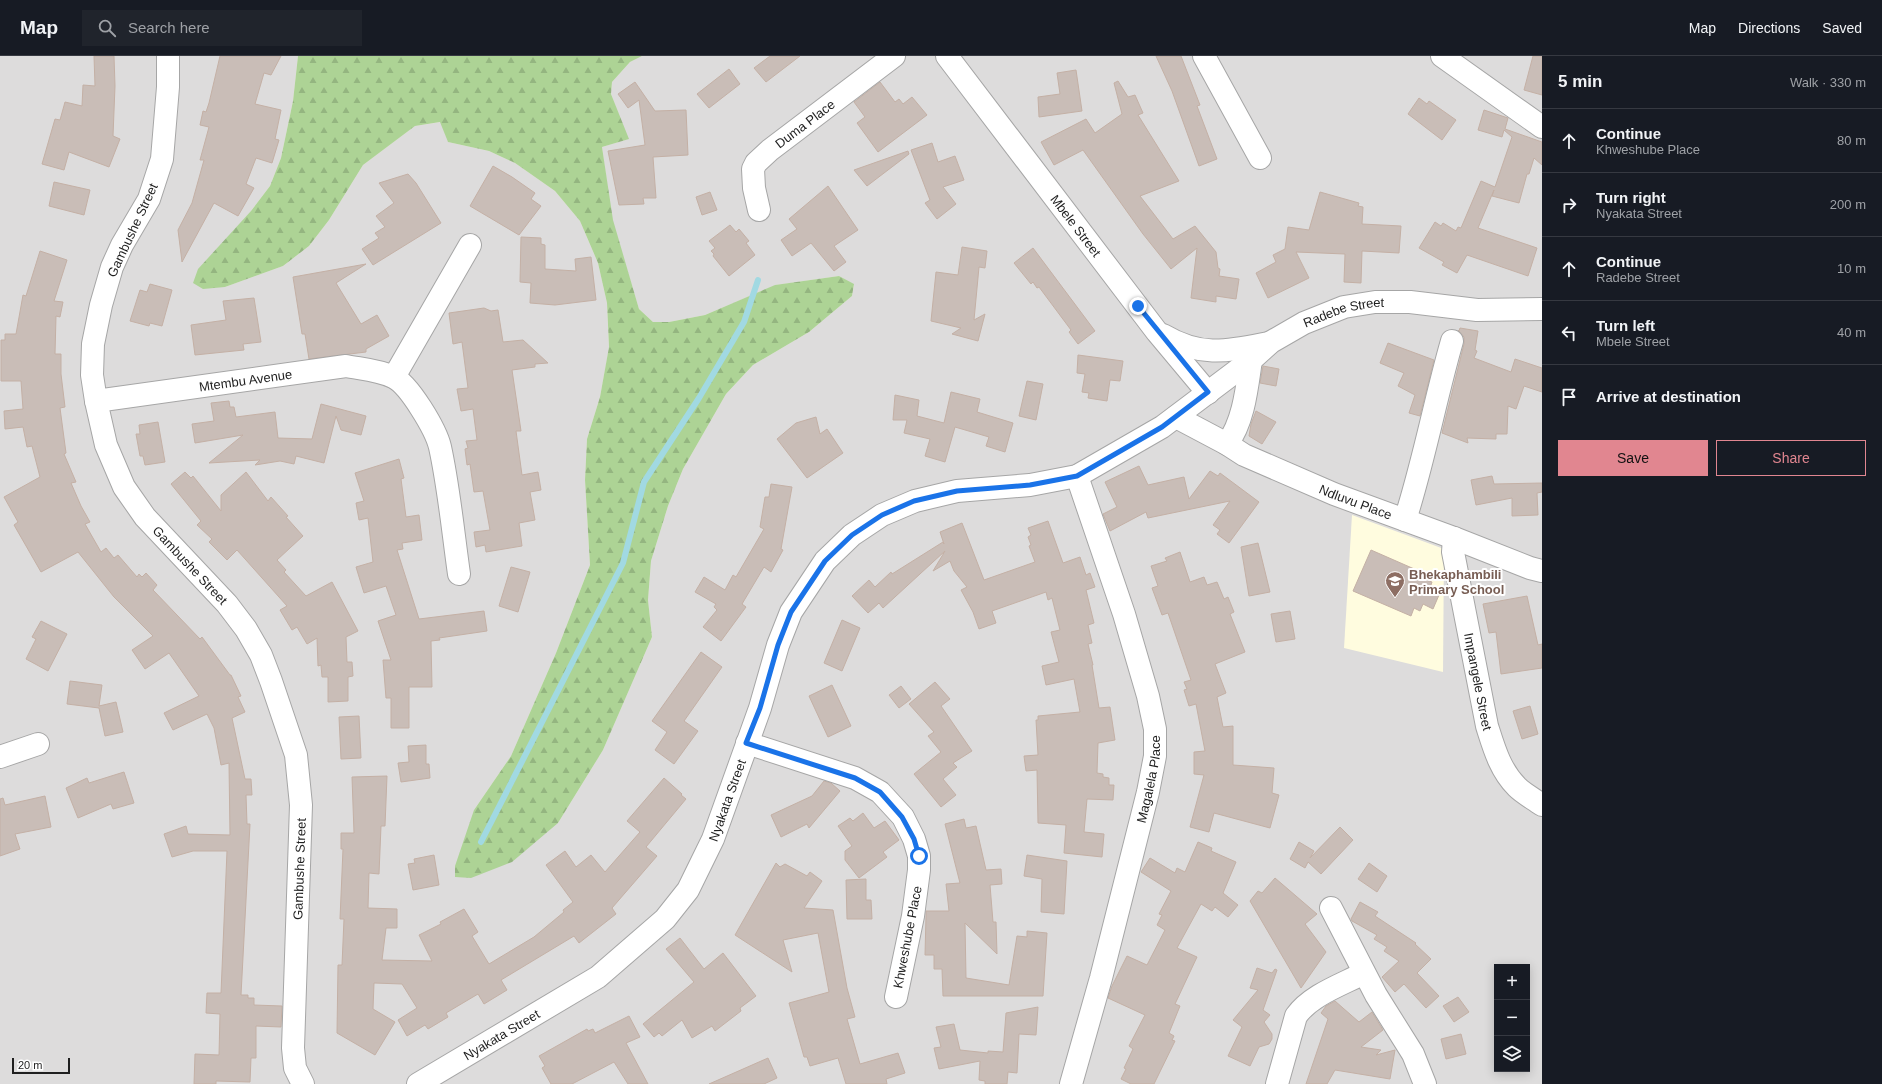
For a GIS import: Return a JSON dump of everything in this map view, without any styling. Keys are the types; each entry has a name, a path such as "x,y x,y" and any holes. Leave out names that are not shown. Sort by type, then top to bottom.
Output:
{"street":[{"name":"Gambushe Street","path":"168,56 168,87 162,159 149,199 122,245 112,267 101,305 93,344 92,375 106,445 124,487 145,518 227,604 246,629 261,655 272,680 296,756 301,805 293,1048 295,1068 304,1084"},
{"name":"Duma Place","path":"759,210 753,175 756,163 770,150 894,56"},
{"name":"Mbele Street","path":"947,56 1157,332 1208,392"},
{"path":"1204,56 1260,158"},
{"path":"1442,56 1542,127"},
{"path":"394,377 470,245"},
{"name":"Radebe Street","path":"1176,417 1251,360 1271,342 1304,324 1344,306 1375,302 1410,302 1483,310 1542,309"},
{"path":"1157,332 1173,341 1213,352 1228,351 1271,342"},
{"path":"1405,520 1427,446 1437,393 1452,341"},
{"path":"1227,444 1234,435 1240,414 1251,360"},
{"name":"Mtembu Avenue","path":"96,401 346,366 373,370 394,377 408,389 422,410 440,445 459,574"},
{"name":"Ndluvu Place","path":"1176,417 1227,444 1244,455 1334,494 1454,538 1530,568 1542,571"},
{"name":"Nyakata Street","path":"418,1084 598,977 665,919 688,890 713,839 746,743 760,708 778,645 791,612 825,561 852,535 882,515 914,501 957,491 1030,485 1077,476 1162,427 1176,417"},
{"name":"Magalela Place","path":"1071,1084 1105,962 1148,792 1155,756 1155,729 1148,696 1124,614 1077,476"},
{"name":"Impangele Street","path":"1454,538 1453,552 1487,726 1495,752 1503,770 1517,787 1542,805"},
{"name":"Khweshube Place","path":"746,743 855,778 880,792 902,817 914,839 919,856 919,870 913,916 896,997"},
{"path":"0,757 38,744"},
{"path":"1331,908 1364,973 1413,1054 1425,1084"},
{"path":"1278,1084 1296,1016 1301,1010 1324,994 1364,973"}],"shaded area":[{"path":"0,56 298,56 293,101 281,158 270,186 251,211 225,287 283,266 309,246 329,220 363,165 415,126 441,122 448,142 489,151 515,163 555,191 580,221 598,263 607,303 609,348 600,397 587,439 585,480 590,565 556,653 511,756 474,810 558,823 603,750 652,637 648,600 651,561 668,506 683,469 726,394 753,365 809,332 852,296 854,285 839,276 776,285 705,315 669,322 653,322 639,309 612,220 602,147 628,139 611,94 612,82 630,62 642,56 1542,56 1542,1084 0,1084"},
{"name":"Bhekaphambili Primary School","path":"1352,515 1444,549 1443,672 1344,648"}],"green space":[{"path":"298,56 642,56 630,62 612,82 611,94 629,139 602,147 613,220 639,309 653,322 669,322 705,315 775,285 839,276 854,284 852,296 809,332 753,365 726,394 683,469 668,506 651,561 648,600 652,637 603,750 558,823 512,862 471,878 455,877 455,866 474,810 511,756 556,653 590,565 585,480 587,439 600,397 609,347 607,303 598,263 580,221 555,191 515,163 489,151 448,142 440,122 415,126 363,165 329,220 309,246 283,266 225,287 203,289 193,283 198,269 251,211 270,186 281,158 293,101"}],"building":[{"path":"94,56 114,56 115,86 113,136 120,139 109,167 69,152 64,170 42,164 55,119 60,120 65,102 82,106 83,85 95,86"},
{"path":"220,56 281,56 271,75 264,73 255,104 281,110 275,139 279,140 272,163 256,158 246,184 254,188 238,216 214,203 182,262 178,230 192,203 204,160 200,160 209,127 200,125 203,111 206,112 209,103"},
{"path":"770,56 800,56 766,82 754,68"},
{"path":"1156,56 1181,56 1200,105 1197,106 1217,159 1199,166 1172,91"},
{"path":"1533,56 1542,56 1542,95 1524,90"},
{"path":"729,69 740,84 709,108 697,94"},
{"path":"1076,70 1082,111 1039,117 1038,97 1060,94 1057,73"},
{"path":"1118,81 1128,97 1135,95 1143,113 1138,115 1179,181 1140,196 1173,239 1195,226 1216,252 1218,268 1220,269 1219,276 1239,279 1236,299 1216,296 1216,302 1191,298 1197,248 1171,269 1143,234 1083,150 1054,165 1041,142 1086,119 1095,133 1122,114 1114,83"},
{"path":"635,82 655,111 686,110 688,155 653,157 656,198 643,198 644,204 619,205 608,151 645,145 639,100 628,108 618,94"},
{"path":"880,82 895,102 899,99 903,104 912,97 927,115 878,152 857,123 865,117 854,102"},
{"path":"1419,98 1427,104 1429,101 1456,120 1442,140 1408,114"},
{"path":"1484,110 1508,118 1505,129 1542,142 1542,165 1534,158 1529,174 1527,174 1519,203 1492,196 1494,190 1478,228 1537,248 1528,276 1467,255 1457,273 1442,265 1444,262 1419,248 1435,222 1441,226 1443,223 1456,231 1458,227 1461,228 1481,181 1495,187 1512,137 1504,130 1502,137 1478,130"},
{"path":"932,143 938,162 955,156 964,180 943,187 956,204 937,219 925,203 930,200 911,150"},
{"path":"908,151 909,154 867,186 854,170"},
{"path":"493,166 535,193 531,199 541,206 519,235 470,206"},
{"path":"408,174 416,183 441,223 373,265 362,249 379,238 375,233 385,227 376,216 394,203 379,183"},
{"path":"54,182 90,190 84,215 49,206"},
{"path":"828,186 858,230 834,246 846,262 834,271 811,243 792,256 781,240 797,229 789,219"},
{"path":"710,192 717,210 702,215 696,197"},
{"path":"1320,192 1359,203 1358,206 1363,207 1362,224 1401,226 1399,253 1362,251 1361,283 1344,282 1345,254 1296,252 1309,278 1268,298 1256,273 1276,262 1273,255 1285,249 1288,227 1309,230"},
{"path":"730,225 736,232 739,229 749,241 746,243 755,255 729,276 713,256 714,254 711,251 715,248 709,241"},
{"path":"521,237 541,238 541,244 545,245 545,269 576,271 575,259 591,257 596,300 555,305 530,303 531,283 520,282"},
{"path":"962,247 987,251 985,268 979,267 974,320 985,314 978,341 952,334 961,328 931,321 936,272 958,275"},
{"path":"1033,248 1095,331 1078,344 1069,332 1071,330 1039,287 1037,288 1033,282 1031,284 1014,263"},
{"path":"40,251 67,260 54,301 63,302 60,317 56,316 55,354 61,354 61,374 65,407 60,408 66,453 64,454 76,482 71,483 90,522 85,524 101,552 106,548 114,558 118,555 137,577 139,574 142,577 146,573 157,585 153,590 200,639 202,637 231,675 241,696 238,697 245,712 232,718 245,779 251,779 252,795 246,795 247,824 250,824 241,995 248,995 248,998 254,998 254,1005 282,1006 281,1027 256,1026 256,1058 251,1058 250,1082 216,1081 216,1084 194,1084 195,1054 219,1055 220,1014 206,1013 207,993 221,993 227,851 193,851 172,857 164,834 186,826 188,834 230,835 229,763 221,765 214,728 207,714 173,730 164,713 199,696 169,653 145,669 132,650 153,636 114,597 78,552 41,572 14,525 18,522 4,497 40,477 32,446 27,447 23,427 5,429 4,411 23,409 21,381 1,381 1,340 5,340 5,334 16,334 23,295 26,296"},
{"path":"366,264 336,283 361,324 377,315 389,336 366,349 366,352 309,359 305,334 302,334 293,277"},
{"path":"150,284 172,290 162,326 150,323 149,326 130,321 140,290 147,292"},
{"path":"254,298 261,342 243,344 244,350 195,355 191,325 226,320 223,301"},
{"path":"484,308 491,311 498,310 503,342 523,340 548,363 535,364 535,367 512,370 521,431 516,431 522,475 538,472 541,490 530,492 535,520 519,523 522,546 486,552 485,545 476,547 474,532 490,530 483,491 474,492 470,464 467,465 465,449 468,448 466,441 477,440 473,409 461,411 457,389 468,388 462,342 453,344 449,313"},
{"path":"1460,328 1478,331 1475,350 1477,351 1474,358 1511,372 1515,359 1542,368 1542,392 1524,386 1516,409 1508,406 1507,434 1496,434 1496,439 1467,438 1468,443 1442,433 1464,344 1464,337 1458,330 1459,331"},
{"path":"1388,343 1434,360 1420,416 1409,413 1415,395 1398,386 1404,373 1380,363"},
{"path":"1078,355 1123,361 1120,381 1110,380 1107,401 1088,398 1089,393 1082,392 1085,374 1077,373"},
{"path":"1263,366 1279,369 1276,386 1260,383"},
{"path":"1027,381 1043,384 1036,420 1019,416"},
{"path":"951,392 980,399 977,412 1013,423 1005,452 986,446 989,437 955,427 945,462 925,456 930,439 904,433 907,420 893,420 895,395 919,400 917,416 944,423"},
{"path":"229,401 230,407 234,407 236,417 275,412 278,438 312,439 321,404 366,416 361,435 341,430 336,416 324,463 296,456 294,464 280,461 255,465 260,460 209,463 243,435 195,443 192,424 214,421 211,403"},
{"path":"1256,411 1276,422 1262,444 1249,436 1251,424"},
{"path":"816,417 820,434 827,429 843,453 807,478 777,439 796,423"},
{"path":"158,422 165,462 145,465 143,456 140,456 136,434 140,434 139,425"},
{"path":"399,459 404,478 401,479 406,517 419,515 422,540 402,543 403,549 397,550 419,619 484,611 487,631 439,638 440,640 431,641 432,687 409,687 409,728 391,728 391,698 386,698 383,660 391,660 378,621 396,615 386,586 364,593 356,567 373,562 368,518 359,520 356,503 364,501 355,473"},
{"path":"1139,466 1148,485 1184,477 1189,499 1210,471 1218,476 1220,473 1259,502 1229,543 1217,534 1220,530 1213,525 1230,501 1148,518 1146,512 1110,531 1103,514 1117,507 1105,482"},
{"path":"185,472 191,478 193,476 221,511 221,495 246,472 268,501 271,497 303,536 277,560 286,570 284,572 306,596 332,582 358,631 346,637 347,662 352,662 353,676 348,677 348,701 328,702 328,677 322,677 321,665 318,666 317,638 307,644 297,627 292,630 280,610 287,606 237,550 227,560 209,542 212,539 197,525 201,521 171,484"},
{"path":"1492,476 1494,484 1542,483 1542,492 1537,493 1538,515 1512,516 1512,498 1476,505 1471,480"},
{"path":"771,484 792,487 781,549 783,550 771,572 764,567 742,604 746,607 721,641 703,627 717,610 714,607 716,604 695,592 704,577 725,590 733,575 736,577 764,529 760,527 765,497 769,497"},
{"path":"1048,521 1063,563 1080,557 1086,575 1090,573 1095,587 1086,590 1094,623 1088,625 1092,643 1088,644 1093,665 1099,708 1110,707 1115,740 1098,743 1097,773 1103,774 1103,777 1109,778 1109,785 1114,785 1113,800 1087,799 1084,832 1104,834 1102,857 1064,853 1066,825 1038,823 1037,770 1026,771 1024,756 1038,755 1036,720 1038,720 1038,716 1080,712 1074,679 1046,685 1042,666 1059,662 1051,632 1060,630 1052,598 1048,600 1046,592 992,611 996,623 979,629 973,612 961,590 967,587 954,571 950,561 933,571 945,551 883,608 879,603 868,613 852,596 869,580 875,587 891,572 892,574 943,542 944,544 940,532 962,523 984,580 1035,562 1029,546 1031,545 1028,537 1031,535 1028,528"},
{"path":"1258,543 1270,592 1249,596 1241,547"},
{"path":"1371,550 1428,575 1426,580 1432,582 1429,591 1439,595 1433,609 1423,604 1420,611 1414,608 1411,616 1353,591"},
{"path":"1180,552 1190,582 1204,577 1207,585 1217,582 1224,599 1228,597 1234,612 1230,614 1245,652 1215,664 1226,693 1217,697 1223,727 1233,726 1233,765 1274,768 1272,793 1279,795 1270,828 1214,813 1209,832 1190,827 1204,775 1194,774 1194,752 1205,751 1196,704 1189,706 1184,690 1187,689 1184,682 1191,680 1168,613 1162,615 1152,588 1158,586 1151,566 1167,561 1165,558"},
{"path":"511,567 530,572 518,612 499,606"},
{"path":"1527,596 1538,645 1542,644 1542,668 1501,674 1496,632 1489,633 1483,604"},
{"path":"1290,611 1295,639 1276,642 1271,614"},
{"path":"842,620 860,628 842,671 824,663"},
{"path":"41,621 67,634 48,671 26,659 36,639 32,637"},
{"path":"701,652 722,667 684,721 698,731 674,764 655,750 667,732 652,721"},
{"path":"70,681 102,685 99,706 116,702 123,732 105,736 99,708 67,704"},
{"path":"935,682 950,699 941,706 972,751 953,763 957,767 943,779 956,795 941,807 914,774 941,752 928,736 934,732 909,704"},
{"path":"832,685 851,726 828,737 809,696"},
{"path":"901,686 911,699 899,708 889,695"},
{"path":"1530,706 1538,734 1522,739 1513,711"},
{"path":"359,716 361,758 341,759 339,717"},
{"path":"426,745 426,764 429,764 430,778 401,782 398,763 409,762 408,746"},
{"path":"124,772 134,803 113,809 111,804 78,818 66,788 87,778 89,783"},
{"path":"387,776 385,826 381,826 379,874 369,873 368,908 397,909 397,928 386,928 382,960 432,961 419,935 441,924 440,922 464,909 478,932 472,936 489,964 534,937 564,912 563,910 573,902 546,865 565,851 576,867 591,855 605,872 640,832 627,821 664,778 686,799 646,847 657,856 612,908 616,914 579,943 574,936 501,980 507,990 484,1004 478,994 446,1013 448,1017 428,1029 425,1025 407,1036 398,1020 417,1008 402,984 374,983 373,1009 395,1022 375,1055 337,1033 338,965 342,965 344,919 340,919 343,849 341,849 341,833 354,833 352,777"},
{"path":"824,781 831,783 840,791 809,828 807,824 781,837 771,815 812,796"},
{"path":"45,796 51,827 15,834 20,849 0,856 0,799 3,798 5,805"},
{"path":"863,813 874,828 885,821 899,840 883,852 887,857 859,878 845,860 845,851 852,846 838,826 850,818 853,821"},
{"path":"964,819 966,828 976,826 986,870 1001,869 1002,884 990,885 993,922 996,922 997,954 965,923 966,978 1009,985 1017,936 1027,937 1027,931 1047,933 1043,996 943,996 942,969 934,969 934,955 925,955 926,911 949,911 946,884 960,883 945,824"},
{"path":"1340,827 1353,840 1321,874 1308,862 1305,868 1290,859 1299,842 1314,851 1310,858"},
{"path":"1198,842 1212,848 1211,851 1236,862 1223,893 1238,905 1228,917 1215,907 1212,911 1201,904 1177,948 1197,957 1175,1004 1180,1006 1169,1033 1174,1036 1172,1040 1175,1041 1154,1084 1131,1084 1121,1079 1126,1069 1124,1068 1133,1049 1129,1046 1145,1015 1108,998 1112,986 1127,956 1147,965 1165,930 1157,925 1162,915 1159,914 1171,891 1141,872 1150,858 1175,873 1177,868 1185,872"},
{"path":"434,855 439,885 413,890 408,864 415,863 414,859"},
{"path":"1027,855 1067,861 1064,914 1041,912 1042,879 1024,876"},
{"path":"776,863 780,867 785,864 807,876 810,872 822,881 804,908 833,910 847,988 855,1017 847,1019 860,1064 898,1053 905,1073 886,1079 887,1084 846,1084 838,1058 810,1066 807,1057 804,1057 789,1003 829,992 818,933 783,940 792,972 735,935"},
{"path":"1369,863 1387,876 1377,892 1358,879"},
{"path":"1275,878 1317,914 1305,924 1326,952 1301,988 1250,901 1258,891 1262,893"},
{"path":"866,879 866,900 871,900 872,919 847,919 846,880"},
{"path":"1360,902 1378,912 1375,916 1416,943 1415,944 1431,959 1417,973 1439,996 1426,1008 1404,984 1395,992 1382,977 1399,961 1384,951 1387,947 1374,939 1377,935 1352,921 1351,919"},
{"path":"680,938 704,969 723,953 756,996 740,1008 741,1011 715,1031 712,1026 692,1038 682,1020 662,1036 659,1033 654,1037 643,1024 694,982 666,949"},
{"path":"1257,968 1272,973 1275,969 1277,970 1263,1010 1270,1015 1264,1022 1272,1034 1272,1039 1269,1044 1259,1047 1250,1066 1228,1056 1242,1027 1233,1020 1258,990 1250,988"},
{"path":"1458,997 1469,1012 1454,1022 1443,1006"},
{"path":"1335,1001 1359,1022 1372,1012 1383,1030 1361,1047 1381,1050 1376,1055 1395,1050 1390,1079 1335,1070 1327,1084 1306,1084 1328,1019 1321,1013 1326,1006"},
{"path":"1038,1007 1036,1035 1019,1034 1017,1073 1008,1072 1007,1084 985,1084 985,1081 979,1080 980,1061 939,1069 934,1048 941,1047 936,1027 954,1024 960,1050 988,1053 988,1051 1003,1052 1006,1013"},
{"path":"629,1016 640,1037 626,1043 648,1084 628,1084 614,1062 572,1084 551,1084 542,1068 545,1066 539,1056 587,1029 588,1031 593,1029 595,1033"},
{"path":"1461,1034 1466,1054 1446,1059 1441,1039"},
{"path":"768,1058 777,1078 764,1084 709,1084"}],"waterway":[{"path":"481,842 623,563 644,482 699,398 744,322 758,280"}],"place":[{"name":"Bhekaphambili Primary School","path":"1395,598"}],"route":[{"path":"919,856 914,839 902,817 880,792 855,778 746,743 760,708 778,645 791,612 825,561 852,535 882,515 914,501 957,491 1030,485 1077,476 1162,427 1208,392 1157,332 1138,306"}]}
